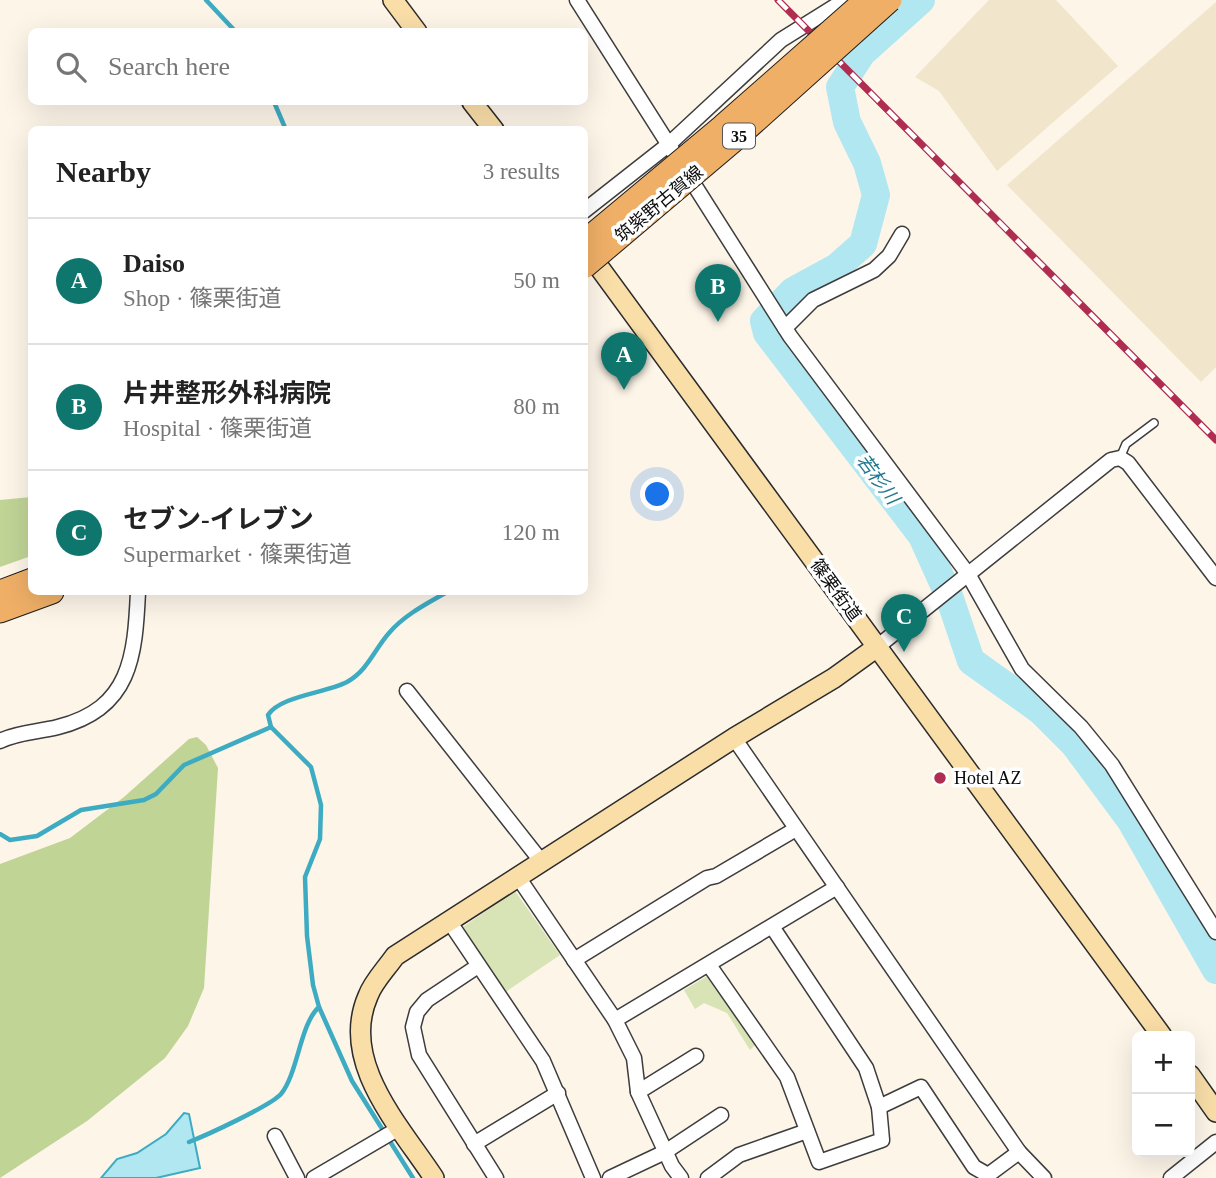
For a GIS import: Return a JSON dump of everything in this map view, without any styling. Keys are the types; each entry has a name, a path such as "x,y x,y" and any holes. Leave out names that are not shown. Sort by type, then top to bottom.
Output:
{"main road":[{"path":"393,0 414,28"},
{"name":"筑紫野古賀線","path":"588,241 866,0"},
{"name":"筑紫野古賀線","path":"588,264 733,141 890,0"},
{"path":"474,105 491,126"},
{"name":"篠栗街道","path":"588,250 1158,1031"},
{"path":"0,592 28,582"},
{"path":"0,611 44,595"},
{"path":"434,1178 371,1079 359,1046 360,1022 368,995 395,956 734,738 834,678 877,647"},
{"path":"1195,1082 1216,1112"}],"street":[{"path":"405,0 416,28"},
{"path":"577,0 785,328 968,574 1022,669 1081,727 1112,765 1216,932"},
{"path":"588,208 668,145 781,40 845,0"},
{"path":"785,328 813,300 874,270 889,256 902,234"},
{"path":"877,647 1111,460 1120,458 1128,463 1216,578"},
{"path":"0,741 79,722 103,706 121,687 135,651 138,595"},
{"path":"407,691 541,861"},
{"path":"734,738 1018,1152 1044,1178"},
{"path":"574,960 707,878 716,876 796,829"},
{"path":"517,877 615,1020 634,1058 638,1093 681,1178"},
{"path":"615,1020 773,928 837,887"},
{"path":"449,921 543,1061 593,1178"},
{"path":"709,965 787,1077 819,1162 882,1140 879,1107 866,1068 773,928"},
{"path":"478,966 427,1000 417,1012 413,1027 419,1055 496,1178"},
{"path":"638,1093 696,1056"},
{"path":"879,1107 921,1087 974,1167 988,1175 1018,1152"},
{"path":"474,1144 558,1093"},
{"path":"610,1178 666,1152 721,1115"},
{"path":"314,1178 401,1127"},
{"path":"708,1178 740,1154 807,1131"},
{"path":"275,1136 298,1178"},
{"path":"1171,1178 1216,1142"}],"lane":[{"path":"1120,458 1126,444 1154,423"}],"shaded area":[{"path":"989,0 1056,0 1118,66 997,171 939,91 915,77"},
{"path":"1216,2 1216,367 1201,382 1007,185"}],"green space":[{"path":"28,497 28,557 0,567 0,500"},
{"path":"197,737 206,745 218,768 204,988 188,1026 165,1058 87,1121 0,1178 0,864 70,838 124,797 189,739"},
{"path":"515,891 560,955 504,993 460,929"},
{"path":"709,975 758,1042 750,1050 727,1013 704,1003 695,1009 684,990"}],"water":[{"path":"184,1113 189,1114 200,1168 156,1178 101,1178 117,1159 137,1153 166,1134"}],"waterway":[{"path":"206,0 232,28"},
{"name":"若杉川","path":"921,0 862,53 840,87 847,122 867,163 876,195 863,244 837,267 793,291 764,321 767,333 922,536 949,596 971,661 1041,711 1074,744 1131,821 1216,970"},
{"path":"275,105 284,126"},
{"path":"189,1142 252,1113 281,1094 287,1085 307,1025 319,1007 313,985 307,936 305,877 320,839 321,805 311,767 271,727 268,715 282,703 347,682 366,666 395,627 416,610 442,595"},
{"path":"0,834 10,840 37,836 81,810 144,800 156,794 184,765 271,727"},
{"path":"319,1007 352,1081 413,1178"}],"railway":[{"path":"778,0 1216,440"}],"place":[{"name":"片井整形外科病院","path":"718,322"},
{"name":"Daiso","path":"624,390"},
{"name":"セブン-イレブン","path":"904,652"},
{"name":"Hotel AZ","path":"940,778"}]}
